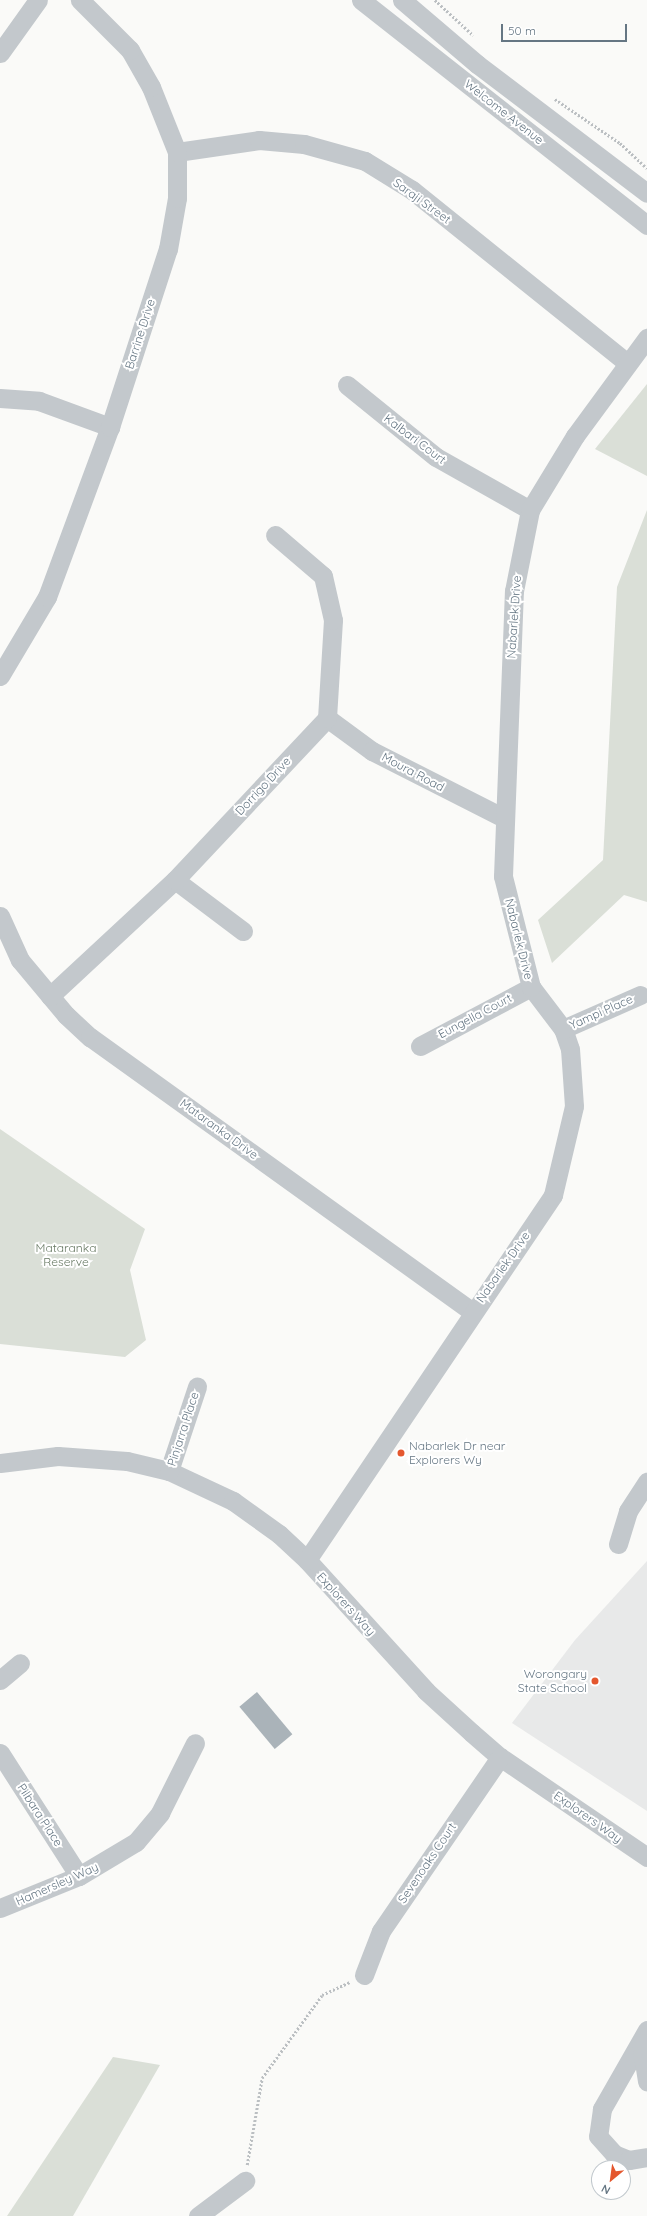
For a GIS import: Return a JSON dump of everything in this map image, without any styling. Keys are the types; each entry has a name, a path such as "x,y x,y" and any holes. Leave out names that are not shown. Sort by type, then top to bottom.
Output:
{"street":[{"path":"0,53 38,0"},
{"name":"Barrine Drive","path":"0,676 47,597 110,427 168,249 177,198 177,152 166,118 130,50 80,0"},
{"name":"Welcome Avenue","path":"361,0 647,225"},
{"name":"Welcome Avenue","path":"402,0 477,64 647,192"},
{"name":"Saraji Street","path":"177,152 259,140 304,144 365,161 412,190 628,362"},
{"name":"Nabarlek Drive","path":"306,1560 472,1311 553,1195 574,1106 570,1049 563,1029 531,987 503,876 504,818 514,591 530,510 575,436 647,338"},
{"name":"Kalbari Court","path":"347,385 436,457 530,510"},
{"path":"0,398 39,401 110,427"},
{"path":"276,535 323,576 333,620 327,718"},
{"name":"Moura Road","path":"327,718 372,750 504,818"},
{"name":"Dorrigo Drive","path":"50,996 175,880 327,718"},
{"path":"175,880 243,931"},
{"name":"Mataranka Drive","path":"0,916 20,960 50,996 90,1036 472,1311"},
{"name":"Eungella Court","path":"420,1046 531,987"},
{"name":"Yampi Place","path":"563,1029 640,995"},
{"name":"Pinjarra Place","path":"169,1471 197,1387"},
{"name":"Explorers Way","path":"0,1463 32,1458 91,1456 169,1471 233,1501 279,1534 306,1560 426,1691 500,1756 647,1857"},
{"path":"618,1544 628,1511 647,1482"},
{"path":"0,1680 20,1663"},
{"name":"Hamersley Way","path":"0,1908 79,1876 136,1842 149,1828 174,1789 195,1743"},
{"name":"Pilbara Place","path":"0,1753 79,1876"},
{"name":"Sevenoaks Court","path":"364,1975 381,1931 500,1756"},
{"path":"644,2037 647,2082"},
{"path":"644,2037 602,2109 598,2136 614,2154 629,2160 647,2158"},
{"path":"198,2216 245,2181"}],"path":[{"path":"435,0 475,37"},
{"path":"547,95 586,118 647,168"},
{"path":"245,2181 262,2078 322,1995 364,1975"}],"shaded area":[{"name":"Worongary State School","path":"647,1561 647,1811 512,1723 575,1640"}],"green space":[{"path":"647,384 647,476 595,449"},
{"path":"647,510 647,902 624,895 552,963 538,920 603,860 617,587"},
{"name":"Mataranka Reserve","path":"0,1129 145,1229 130,1270 146,1340 125,1357 0,1344"},
{"path":"113,2057 160,2065 73,2216 7,2216"}],"building":[{"path":"257,1692 292,1734 275,1749 239,1707"}],"place":[{"name":"Nabarlek Dr near Explorers Wy","path":"401,1453"},
{"name":"Worongary State School","path":"595,1681"}]}
